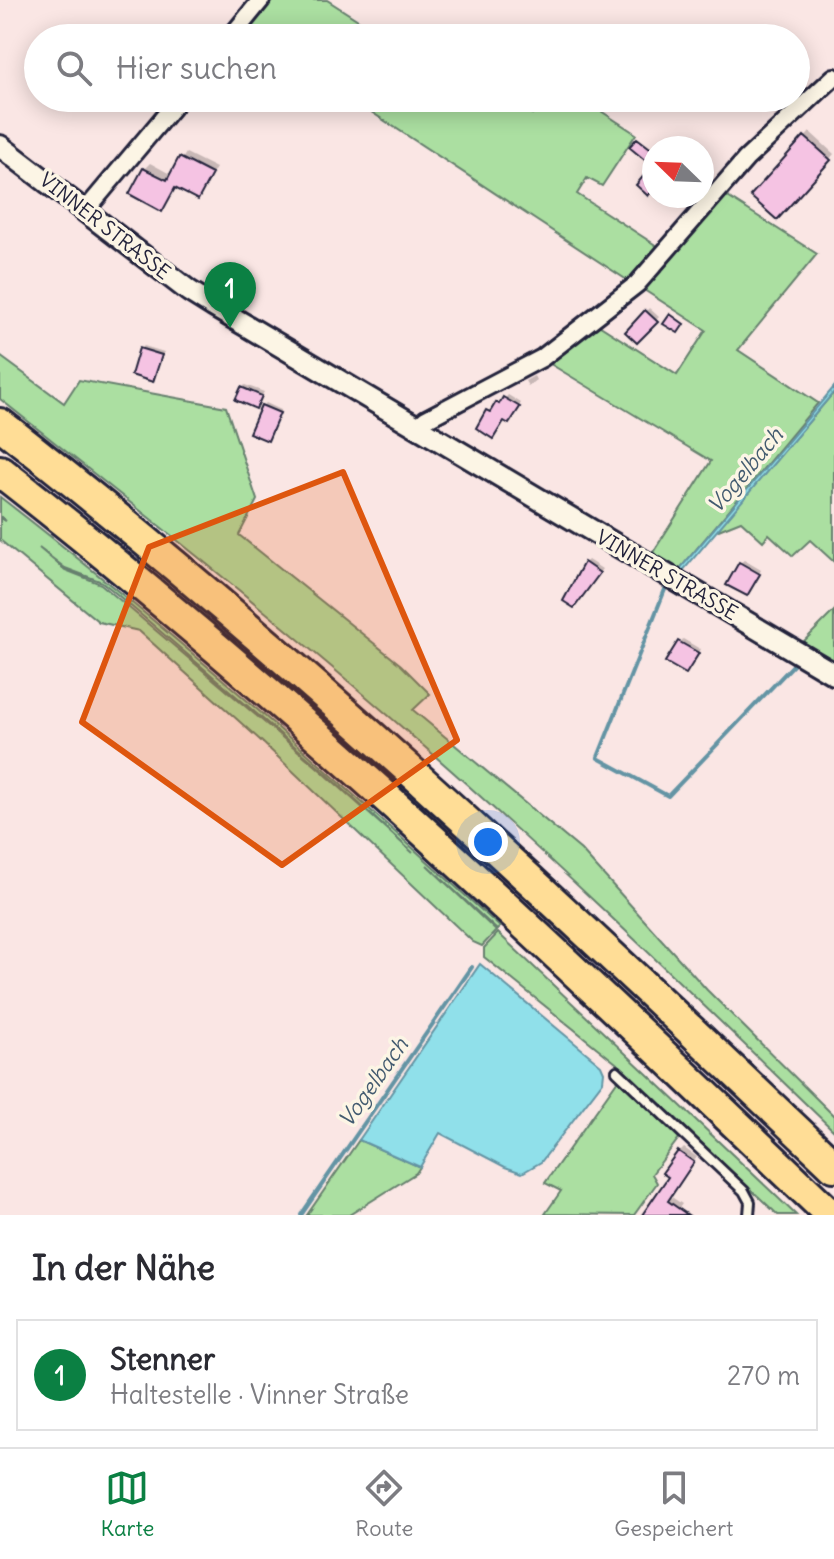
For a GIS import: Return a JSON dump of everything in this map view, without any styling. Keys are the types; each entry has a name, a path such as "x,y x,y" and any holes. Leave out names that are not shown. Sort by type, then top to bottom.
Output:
{"highway":[{"path":"0,424 208,593 400,759 834,1166"},
{"path":"0,471 192,628 415,822 831,1215"}],"street":[{"path":"242,24 261,0"},
{"path":"810,99 834,77"},
{"path":"86,210 168,112"},
{"path":"417,427 426,419 542,358 637,284 746,159 796,112"},
{"name":"VINNER STRASSE","path":"0,146 189,291 834,674"}],"lane":[{"path":"617,1071 744,1191 750,1202 749,1215"}],"highlighted area":[{"path":"343,472 457,740 282,865 82,722 149,547"}],"green space":[{"path":"273,0 327,0 364,24 252,24"},
{"path":"371,112 602,112 636,134 602,186 587,178 577,194 660,248 630,282"},
{"path":"723,194 817,254 738,350 818,403 679,570 652,554 711,461 547,362 597,324 677,375 706,330 641,288 714,208"},
{"path":"0,356 64,403 79,380 226,407 257,500 239,535 401,665 430,694 413,710 581,850 707,990 834,1116 834,1131 459,777 254,603 0,399"},
{"path":"834,392 834,562 810,540 793,556 769,534 763,541 741,521 716,531"},
{"path":"0,497 192,653 500,927 497,930 427,865 496,931 482,946 473,942 260,740 139,631 99,622 0,540 0,518 6,521 0,516","holes":["39,548 65,568 102,582 112,590 327,774 413,853 316,766 101,584 65,570"]},
{"path":"834,611 834,662 802,643"},
{"path":"498,933 796,1215 778,1215 626,1071 484,957 484,948"},
{"path":"618,1080 679,1138 652,1174 657,1183 634,1215 545,1214 561,1191 545,1183"},
{"path":"359,1140 420,1167 416,1173 349,1215 307,1215"}],"water":[{"path":"834,387 834,392 682,572 679,570"},
{"path":"480,964 601,1065 603,1081 541,1162 522,1173 440,1133 420,1167 359,1140"}],"building":[{"path":"804,136 831,160 777,220 750,196"},
{"path":"637,138 642,142 642,158 629,147"},
{"path":"179,157 212,174 198,200 175,188 162,212 129,194 143,168 167,180"},
{"path":"645,310 658,322 637,343 625,332"},
{"path":"670,314 684,324 678,333 663,324"},
{"path":"139,348 162,355 153,382 131,375"},
{"path":"241,387 262,396 256,409 235,400"},
{"path":"503,397 520,407 509,424 504,421 493,439 476,428 486,410 490,412"},
{"path":"261,405 280,413 268,441 249,433"},
{"path":"584,562 600,573 574,608 563,601"},
{"path":"739,562 760,574 747,596 726,585"},
{"path":"678,641 699,653 686,674 665,662"},
{"path":"678,1151 694,1162 668,1201 688,1215 642,1215 668,1177 662,1173"}],"waterway":[{"name":"Vogelbach","path":"598,757 666,587"},
{"path":"598,758 668,796 797,661"},
{"name":"Vogelbach","path":"301,1215 472,967"}],"place":[{"name":"Stenner","path":"230,328"}]}
